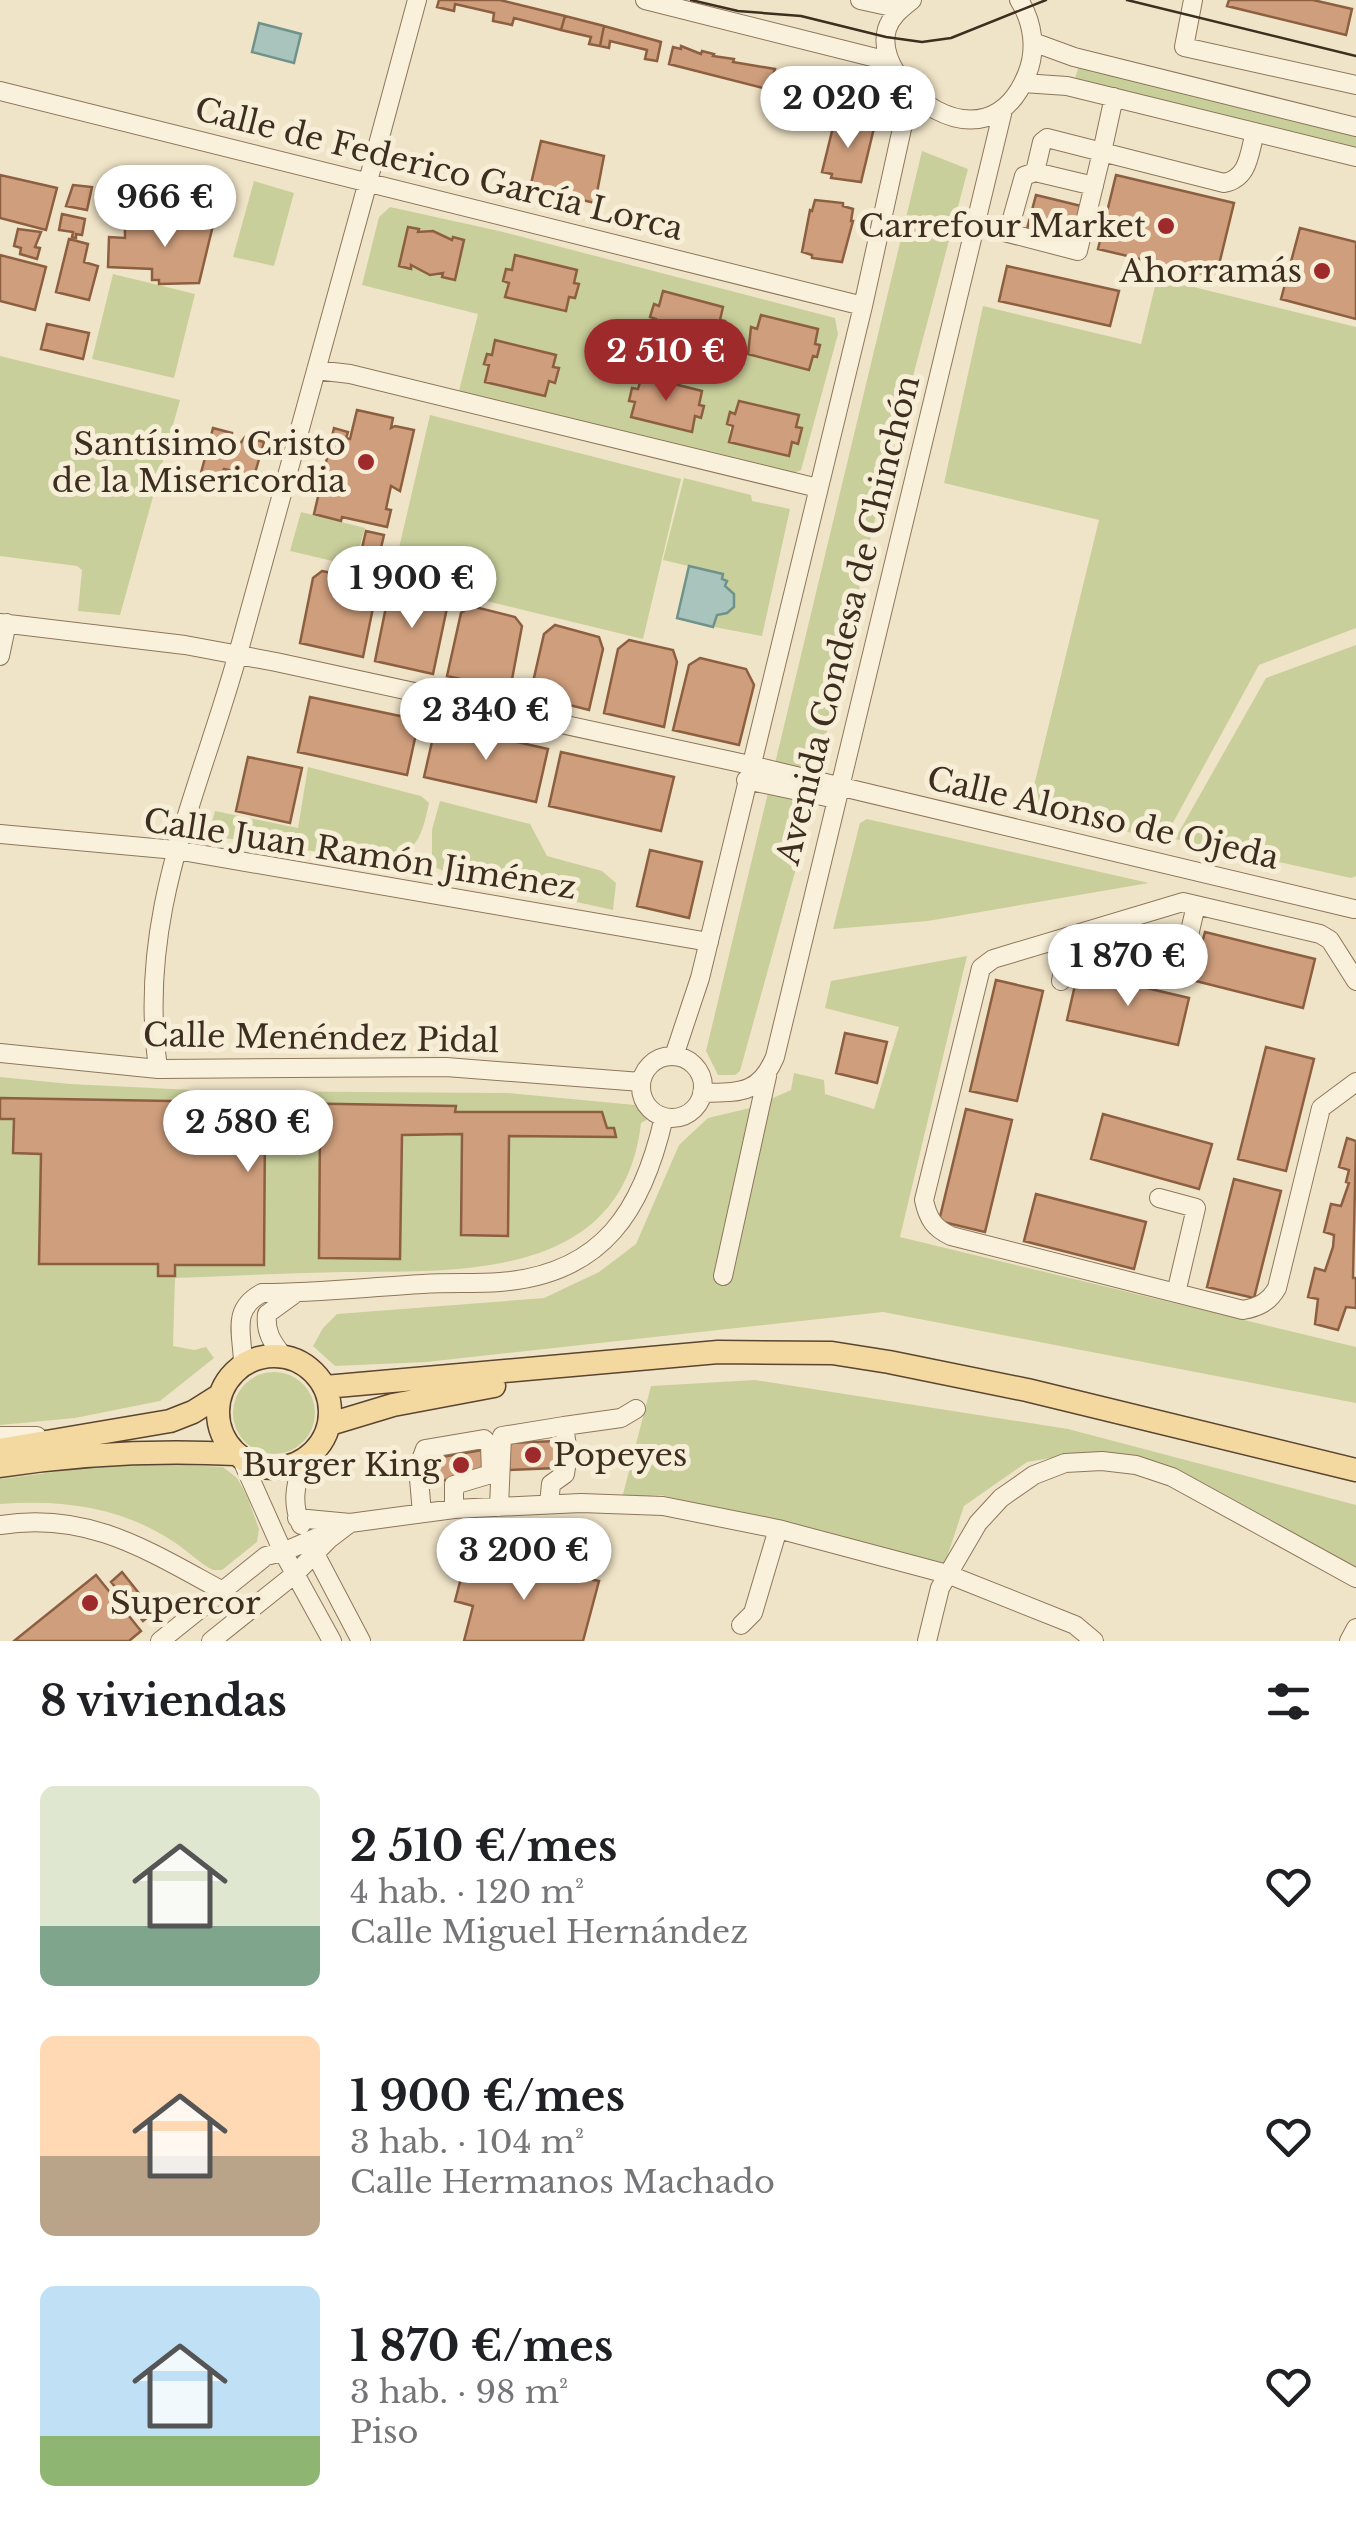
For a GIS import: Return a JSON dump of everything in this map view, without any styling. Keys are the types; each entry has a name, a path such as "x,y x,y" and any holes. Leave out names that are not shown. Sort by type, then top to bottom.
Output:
{"main road":[{"path":"326,1387 718,1352 832,1353 1027,1390 1356,1470"},
{"path":"282,1356 308,1366 326,1387 331,1405 330,1424 324,1439 302,1462 290,1467 264,1468 239,1456 228,1445 218,1421 220,1395 243,1365 259,1358 282,1356"},
{"path":"330,1424 393,1406 630,1360"},
{"path":"0,1450 170,1421 220,1395"},
{"path":"0,1466 44,1459 160,1453 239,1456"}],"street":[{"path":"158,1069 152,1024 153,963 162,904 238,654 418,0"},
{"path":"645,0 888,61"},
{"path":"860,0 907,4"},
{"path":"1193,0 1184,47 1356,86"},
{"path":"907,4 887,29 888,61 899,78 928,104 958,119 982,120 1003,110 1024,83 1030,67 1033,42 1021,1"},
{"path":"1033,42 1074,57 1356,127"},
{"name":"Avenida Condesa de Chinchón","path":"674,1056 709,942 863,306 906,111 899,78"},
{"path":"1024,83 1066,86 1356,156"},
{"name":"Calle de Federico García Lorca","path":"0,90 863,306"},
{"path":"977,224 1078,250 1114,97"},
{"name":"Avenida Condesa de Chinchón","path":"723,1276 767,1075 775,1057 1003,110"},
{"path":"1035,172 1042,142 1047,138 1224,183 1236,181 1244,173 1255,132"},
{"path":"1008,232 1024,176 1035,172 1094,186"},
{"path":"316,370 350,374 818,488"},
{"path":"0,656 3,623"},
{"name":"Calle Alonso de Ojeda","path":"3,623 238,654 837,793 1275,889 1355,911"},
{"name":"Calle Juan Ramón Jiménez","path":"0,834 176,850 709,942"},
{"path":"1267,921 1275,889"},
{"path":"1356,981 1330,940 1320,934 1183,902 993,959 981,968 924,1200 927,1217 951,1236 1243,1310 1270,1300 1277,1288 1321,1108 1356,1082"},
{"path":"1186,944 1196,905"},
{"path":"1060,981 1070,936"},
{"name":"Calle Menéndez Pidal","path":"0,1053 158,1069 446,1067 642,1082"},
{"path":"674,1056 696,1068 702,1093 692,1110 674,1118 656,1113 644,1100 642,1082 649,1066 674,1056"},
{"path":"702,1093 737,1092 756,1086 767,1075"},
{"path":"243,1365 241,1311 248,1300 262,1293 503,1282 544,1274 578,1258 618,1228 634,1206 646,1182 664,1117"},
{"path":"1159,1198 1196,1208 1176,1293"},
{"path":"282,1356 270,1340 267,1314 296,1293"},
{"path":"422,1513 418,1468 425,1449 620,1418 636,1409"},
{"path":"549,1504 551,1484 565,1474 568,1454 564,1426"},
{"path":"0,1439 88,1436"},
{"path":"493,1437 499,1507"},
{"path":"454,1509 454,1485 492,1474 493,1437"},
{"path":"239,1456 282,1552 332,1641"},
{"path":"927,1641 940,1588 978,1523 1001,1498 1034,1475 1065,1463 1102,1461 1136,1465 1172,1476 1356,1578"},
{"path":"302,1462 294,1492 297,1518 362,1641"},
{"path":"297,1518 350,1523 454,1509 549,1504 663,1506 778,1529 947,1574 1075,1625 1094,1641"},
{"path":"0,1525 27,1521 95,1528 138,1544 221,1590"},
{"path":"160,1641 266,1556 312,1547 350,1523"},
{"path":"741,1626 753,1612 778,1529"},
{"path":"211,1641 295,1574 312,1547"},
{"path":"175,1565 191,1589 195,1612"},
{"path":"1350,1641 1356,1628"}],"green space":[{"path":"1079,65 1356,134 1356,150 1074,82"},
{"path":"922,151 968,169 874,523 795,872 740,1071 735,1075 718,1075 706,1051"},
{"path":"254,181 294,193 274,266 233,257"},
{"path":"390,207 499,231 835,318 838,334 801,470 794,473 459,391 478,314 362,285 379,217","holes":["408,227 419,229 418,232 433,231 452,240 443,273 430,275 411,265 410,269 399,265","516,255 576,270 574,283 579,285 575,298 569,297 566,310 506,297 506,269 512,270","663,291 722,306 721,335 716,334 713,344 651,318 654,305 659,306","761,315 818,329 818,357 813,356 809,369 749,355 750,328 757,329","496,341 556,354 553,367 558,368 546,395 485,382 489,365 484,364 486,355 492,355","642,376 701,391 699,405 703,406 701,417 695,416 692,431 629,401","739,401 798,415 796,427 802,429 798,443 792,442 789,455 729,442 731,413 735,414"]},
{"path":"113,274 195,294 174,378 92,359"},
{"path":"1157,278 1356,327 1356,628 1259,665 1163,841 1029,806 1099,520 944,483 983,306 1141,344"},
{"path":"0,356 180,400 120,615 78,611 82,570 77,566 0,556"},
{"path":"430,415 681,479 643,639 392,578"},
{"path":"684,478 790,509 762,636 714,627 717,614 734,607 733,592 727,581 722,580 722,574 663,560"},
{"path":"301,512 365,528 354,566 290,551"},
{"path":"1356,645 1356,876 1175,839 1266,678"},
{"path":"308,767 421,796 429,803 422,831 414,844 392,863 225,838 210,829 215,811 298,828"},
{"path":"440,801 530,824 547,856 602,871 616,883 613,910 453,875 432,866 432,830"},
{"path":"867,819 1149,883 928,921 833,929 860,823"},
{"path":"967,956 900,1237 1356,1347 1356,1403 883,1312 426,1362 335,1366 313,1346 337,1314 544,1298 599,1272 636,1244 679,1145 708,1118 750,1108 791,1090 794,1073 824,1080 825,1094 874,1109 899,1027 825,1008 831,981"},
{"path":"0,1077 213,1091 507,1093 635,1105 648,1119 641,1123 628,1174 604,1212 570,1239 530,1256 485,1266 175,1278 173,1346 194,1350 206,1347 214,1358 160,1401 75,1418 0,1425"},
{"path":"274,1372 290,1375 303,1384 312,1397 312,1429 303,1442 290,1451 274,1454 258,1451 245,1442 236,1429 233,1413 236,1397 245,1384 258,1375"},
{"path":"755,1380 1068,1429 1356,1505 1356,1569 1140,1461 1080,1453 1027,1462 964,1506 945,1563 661,1495 622,1498 651,1386"},
{"path":"131,1462 223,1467 237,1478 247,1496 259,1529 257,1542 222,1570 213,1570 154,1530 112,1513 46,1503 0,1504 0,1479"}],"water":[{"path":"259,23 301,34 294,63 252,52"},
{"path":"689,566 723,574 725,586 734,594 734,607 717,615 713,627 677,618"}],"building":[{"path":"439,0 500,0 565,16 561,30 514,18 512,25 493,21 494,13 455,4 454,11 437,7"},
{"path":"1229,0 1313,0 1352,9 1346,35 1227,6"},
{"path":"565,16 604,26 600,46 589,44 591,37 561,30"},
{"path":"604,26 661,42 657,61 645,59 647,50 610,41 609,48 600,46"},
{"path":"673,47 701,54 702,51 734,59 733,62 775,69 779,73 775,91 669,64"},
{"path":"829,80 836,82 835,86 844,88 845,84 857,87 856,91 865,93 866,89 885,96 890,103 888,117 824,102"},
{"path":"835,119 874,128 861,182 831,178 832,174 822,172"},
{"path":"541,141 604,156 595,203 530,188"},
{"path":"0,175 57,188 46,230 0,218"},
{"name":"Carrefour Market","path":"1116,175 1234,203 1216,277 1098,249"},
{"path":"73,185 92,187 87,210 66,206"},
{"path":"1036,195 1081,206 1072,242 1027,229"},
{"path":"815,200 843,203 853,209 842,262 812,258 802,252"},
{"path":"192,212 215,217 199,283 159,284 159,280 152,280 152,269 108,267 109,237 125,238 125,225 193,227"},
{"path":"62,214 85,219 82,235 76,234 76,238 72,237 73,232 59,230"},
{"path":"408,227 464,240 455,280 442,277 443,273 430,275 411,265 411,269 399,266"},
{"name":"Ahorramás","path":"1300,228 1356,242 1356,319 1281,299"},
{"path":"18,229 41,232 35,247 40,248 37,259 20,254 21,248 14,246"},
{"path":"69,239 88,244 84,262 98,266 89,300 56,292"},
{"path":"0,255 46,267 35,310 0,301"},
{"path":"515,255 577,270 574,283 579,284 575,298 569,297 566,311 505,297 509,283 503,281 506,269 512,270"},
{"path":"1007,266 1119,291 1110,326 999,301"},
{"path":"663,291 723,307 720,320 725,321 713,345 653,330 656,319 650,317 654,304 659,306"},
{"path":"761,315 818,329 815,344 820,345 809,370 748,354 751,327 757,329"},
{"path":"47,324 89,333 83,359 41,349"},
{"path":"495,340 556,355 553,367 559,368 555,383 549,381 545,396 485,382 489,365 484,364 487,354 492,355"},
{"path":"642,376 702,391 699,405 704,406 701,418 695,416 692,432 631,417 635,402 629,401 632,388 638,389"},
{"path":"739,401 799,415 796,427 802,428 798,444 792,442 789,456 729,442 733,426 727,424"},
{"name":"Santísimo Cristo de la Misericordia","path":"357,410 393,418 391,428 414,430 400,491 391,486 387,527 314,514 334,428 348,432 346,438 350,439"},
{"path":"213,428 232,433 231,444 236,449 245,437 264,442 251,487 232,481 233,471 224,469 219,478 201,473"},
{"path":"366,531 384,535 376,569 358,565"},
{"path":"322,571 370,581 376,593 363,657 300,643 313,578"},
{"path":"401,590 441,599 447,608 433,674 375,661 388,597"},
{"path":"471,606 515,617 522,626 510,690 447,676 461,613"},
{"path":"555,625 599,637 603,649 589,710 530,695 544,634"},
{"path":"629,640 673,650 677,662 664,727 604,713 618,649"},
{"path":"700,658 746,669 754,685 739,745 673,730 689,665"},
{"path":"310,697 419,720 407,775 298,752"},
{"path":"436,724 548,749 536,802 424,777"},
{"path":"561,752 674,777 661,831 549,806"},
{"path":"248,757 302,768 290,823 236,811"},
{"path":"650,850 702,862 689,918 637,906"},
{"path":"1205,932 1315,959 1303,1008 1192,980"},
{"path":"1078,972 1189,998 1178,1045 1067,1020"},
{"path":"996,980 1043,991 1017,1101 970,1091"},
{"path":"845,1033 887,1042 877,1083 836,1073"},
{"path":"1266,1047 1314,1059 1286,1171 1238,1159"},
{"path":"0,1098 456,1106 455,1112 602,1112 607,1128 614,1128 616,1137 509,1136 508,1236 461,1235 462,1134 402,1135 400,1259 319,1258 320,1125 265,1125 264,1265 175,1265 175,1276 158,1276 158,1264 39,1264 41,1154 13,1153 14,1119 0,1119"},
{"path":"966,1109 1012,1120 985,1232 939,1221"},
{"path":"1103,1114 1212,1144 1199,1189 1091,1159"},
{"path":"1347,1138 1356,1141 1356,1308 1346,1307 1338,1330 1315,1324 1318,1299 1308,1297 1315,1268 1325,1271 1333,1247 1334,1235 1324,1232 1331,1204 1341,1206 1349,1183 1349,1170 1339,1167"},
{"path":"1234,1179 1281,1191 1254,1298 1207,1287"},
{"path":"1036,1194 1146,1222 1134,1269 1024,1241"},
{"name":"Popeyes","path":"556,1441 557,1468 509,1470 508,1443"},
{"name":"Burger King","path":"482,1450 486,1473 440,1481 436,1458"},
{"path":"467,1555 599,1581 583,1641 464,1641 473,1606 455,1601"},
{"path":"122,1572 154,1612 143,1621 111,1582"},
{"name":"Supercor","path":"96,1575 141,1631 129,1641 14,1641"}],"tram line":[{"path":"691,0 738,11 801,16 922,42 951,38 1046,0"},
{"path":"1127,0 1356,56"}],"place":[{"name":"Carrefour Market","path":"1166,226"},
{"name":"Ahorramás","path":"1322,271"},
{"name":"Santísimo Cristo de la Misericordia","path":"366,462"},
{"name":"Popeyes","path":"533,1455"},
{"name":"Burger King","path":"461,1465"},
{"name":"Supercor","path":"90,1603"}]}
